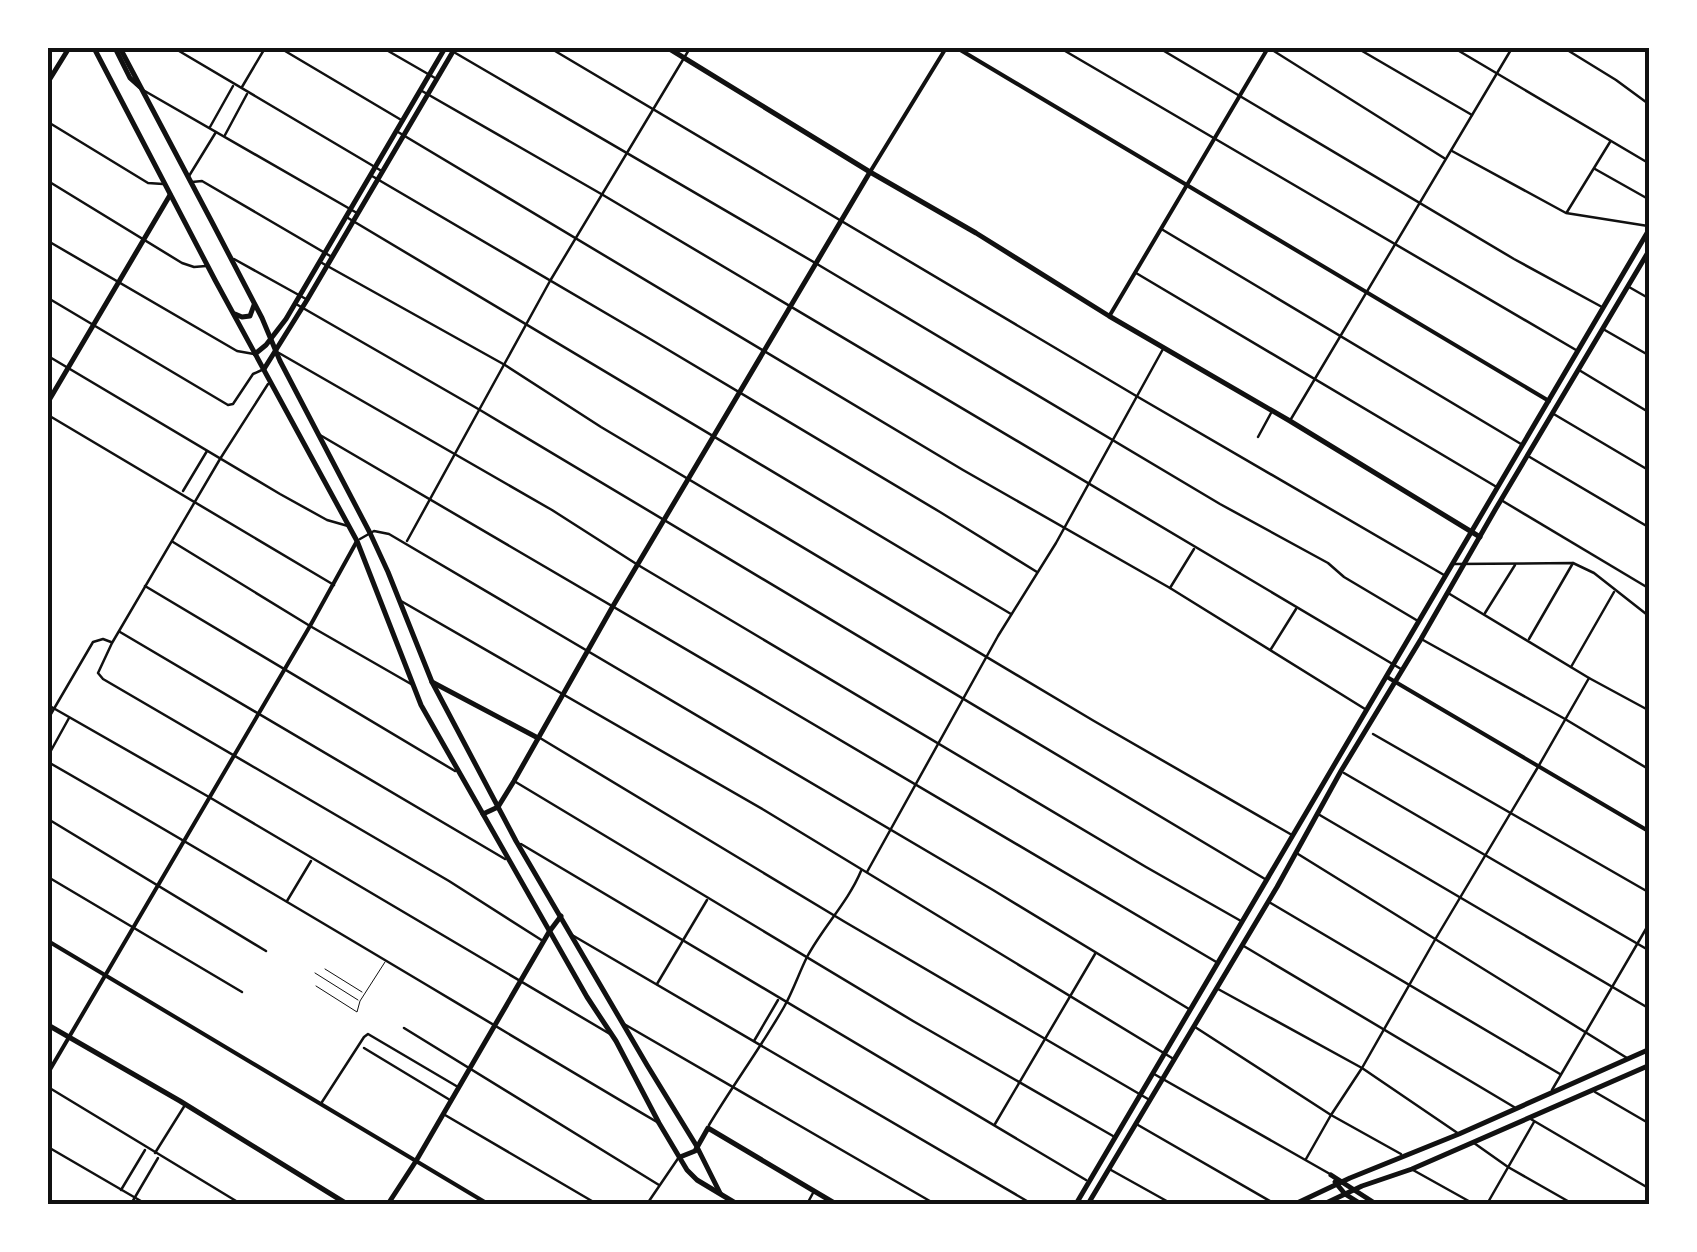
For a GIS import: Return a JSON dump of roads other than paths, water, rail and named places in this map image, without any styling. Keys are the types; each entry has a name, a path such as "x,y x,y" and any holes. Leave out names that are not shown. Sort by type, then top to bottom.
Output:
{"main road":[{"path":"48,82 70,48"},
{"path":"94,48 357,541 412,684 509,861 679,1157 697,1180 737,1204"},
{"path":"117,48 230,256 370,533 432,682 516,841 696,1145 722,1196"},
{"path":"424,92 429,75 450,48"},
{"path":"264,369 405,123 436,79 450,48"},
{"path":"668,48 1480,536"},
{"path":"483,814 498,806 514,781 612,606 870,172"},
{"path":"48,402 170,195"},
{"path":"1076,1204 1650,227"},
{"path":"1088,1204 1650,249"},
{"path":"232,313 250,316 254,305"},
{"path":"255,354 299,306"},
{"path":"1404,647 1413,652"},
{"path":"432,682 538,738"},
{"path":"1374,699 1382,704"},
{"path":"388,1204 560,916"},
{"path":"48,1025 347,1204"},
{"path":"1295,1204 1650,1049"},
{"path":"1324,1204 1650,1065"},
{"path":"679,1157 691,1154 708,1128 836,1204"},
{"path":"1331,1175 1376,1204"},
{"path":"1340,1183 1345,1194 1361,1204"}],"street":[{"path":"174,48 378,169"},
{"path":"242,89 266,48"},
{"path":"280,48 405,123"},
{"path":"383,48 436,79"},
{"path":"450,48 1220,504 1328,563 1344,577 1420,622"},
{"path":"550,48 1138,398 1446,576"},
{"path":"405,543 550,281 690,48"},
{"path":"870,172 946,48"},
{"path":"956,48 1549,401"},
{"path":"1060,48 1578,352"},
{"path":"1159,48 1604,308"},
{"path":"1109,316 1268,48 1446,159"},
{"path":"1357,48 1472,115"},
{"path":"1454,48 1650,164"},
{"path":"1290,420 1512,48"},
{"path":"1564,48 1650,105"},
{"path":"209,128 234,84"},
{"path":"142,89 354,212"},
{"path":"224,136 248,92"},
{"path":"424,92 792,306 1402,670"},
{"path":"48,122 148,183 164,184"},
{"path":"216,132 190,180 202,180 329,255"},
{"path":"400,133 1170,588 1367,710"},
{"path":"1566,212 1611,141"},
{"path":"1451,151 1566,212 1650,227"},
{"path":"1594,168 1650,200"},
{"path":"374,177 1037,572"},
{"path":"48,181 186,266 207,266"},
{"path":"350,219 1012,614"},
{"path":"1160,229 1522,444"},
{"path":"48,241 237,350 255,354"},
{"path":"230,256 304,298"},
{"path":"324,264 505,365 601,428 1293,835"},
{"path":"1135,272 1497,487"},
{"path":"1627,286 1650,299"},
{"path":"48,298 228,405 234,404 252,374 264,369"},
{"path":"299,306 1267,880"},
{"path":"1602,328 1650,356"},
{"path":"708,1128 761,1046 833,914 890,829 1114,441 1163,348"},
{"path":"276,351 552,510 1242,922"},
{"path":"48,356 327,520 349,526"},
{"path":"1578,370 1650,413"},
{"path":"270,380 220,458 112,642 98,673 103,680 450,881 544,942"},
{"path":"1258,437 1272,411"},
{"path":"1552,413 1650,471"},
{"path":"48,414 334,584"},
{"path":"319,434 1218,963"},
{"path":"182,492 207,451"},
{"path":"1527,455 1650,528"},
{"path":"1501,500 1648,588 1650,581"},
{"path":"48,1073 357,541 370,533 384,532 1190,1009"},
{"path":"172,542 412,684"},
{"path":"1170,588 1194,547"},
{"path":"1453,564 1573,563 1588,569 1650,617"},
{"path":"1529,640 1573,563"},
{"path":"1484,614 1515,564"},
{"path":"145,586 461,774"},
{"path":"1571,667 1615,590"},
{"path":"1448,592 1588,678 1650,711"},
{"path":"398,599 564,693 1174,1059"},
{"path":"1270,650 1297,608"},
{"path":"119,631 509,861"},
{"path":"1421,639 1650,770"},
{"path":"48,719 93,642 112,642"},
{"path":"1387,677 1650,832"},
{"path":"1306,1160 1588,678"},
{"path":"48,705 611,1034"},
{"path":"70,718 48,759 659,1123"},
{"path":"1373,734 1650,893"},
{"path":"538,738 1150,1100"},
{"path":"1341,771 1650,951"},
{"path":"514,781 1114,1136"},
{"path":"1316,814 1650,1010"},
{"path":"48,819 266,950"},
{"path":"516,841 1089,1182"},
{"path":"1296,853 1628,1058"},
{"path":"286,902 312,859"},
{"path":"48,877 242,992"},
{"path":"657,985 709,898"},
{"path":"1268,901 1560,1074"},
{"path":"1551,1092 1650,922"},
{"path":"571,934 1032,1204"},
{"path":"48,941 488,1204"},
{"path":"1242,945 1516,1108"},
{"path":"994,1125 1095,953"},
{"path":"1216,988 1362,1068 1459,1134"},
{"path":"754,1042 779,999"},
{"path":"623,1023 935,1204"},
{"path":"1194,1026 1331,1115 1403,1156"},
{"path":"404,1028 658,1184"},
{"path":"320,1104 360,1043 372,1034 459,1088"},
{"path":"364,1048 451,1100"},
{"path":"1153,1073 1331,1175"},
{"path":"1577,1082 1650,1124"},
{"path":"48,1087 240,1204"},
{"path":"131,1204 185,1104"},
{"path":"444,1114 597,1204"},
{"path":"1487,1204 1531,1119 1650,1189"},
{"path":"1136,1124 1275,1204"},
{"path":"1473,1143 1574,1204"},
{"path":"48,1147 146,1204"},
{"path":"122,1190 146,1148"},
{"path":"646,1204 679,1157"},
{"path":"1109,1169 1172,1204"},
{"path":"1412,1169 1474,1204"},
{"path":"807,1204 814,1192"}],"lane":[{"path":"316,986 356,1012 385,962"},
{"path":"325,969 365,994"},
{"path":"315,973 360,1001"}]}
